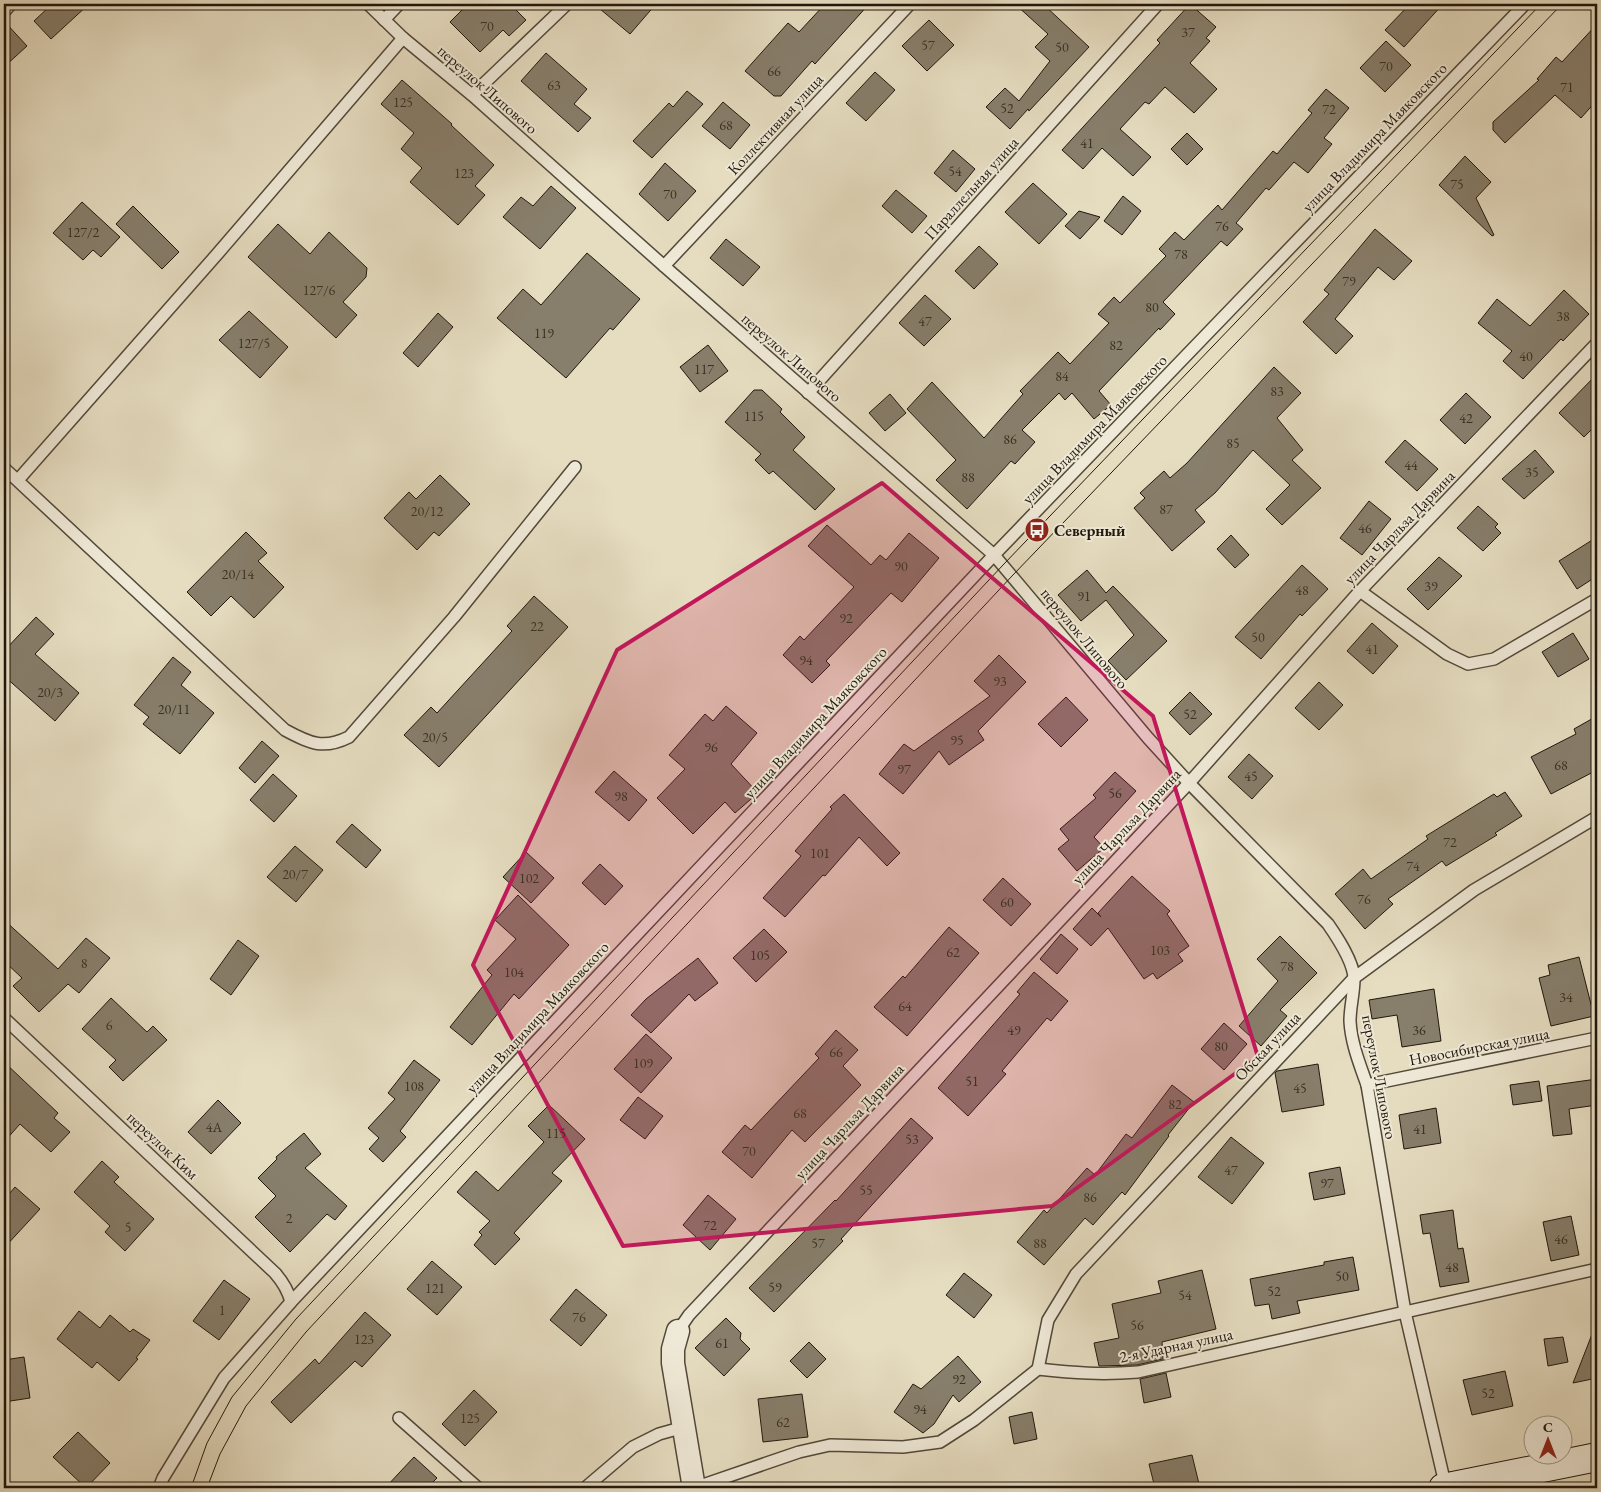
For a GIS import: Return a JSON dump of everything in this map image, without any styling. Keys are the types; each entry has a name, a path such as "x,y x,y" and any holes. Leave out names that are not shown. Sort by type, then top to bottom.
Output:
{"street":[{"path":"678,1331 673,1349 673,1363 694,1488"},
{"path":"1445,1488 1597,1457"}],"lane":[{"path":"4,12 11,4"},
{"name":"переулок Липового","path":"368,4 403,38 472,95 994,555 1148,738 1189,783 1328,924 1339,940 1351,964 1354,978 1350,1023 1355,1049 1367,1085 1405,1312 1445,1488"},
{"path":"384,20 399,4"},
{"path":"472,95 567,4"},
{"name":"Коллективная улица","path":"664,266 910,4"},
{"name":"Параллельная улица","path":"808,393 1158,4"},
{"name":"улица Владимира Маяковского","path":"159,1488 163,1478 224,1378 292,1302 994,555 1525,4"},
{"path":"18,480 219,252 403,38"},
{"name":"улица Чарльза Дарвина","path":"678,1331 689,1315 1189,783 1360,591 1597,343"},
{"path":"4,468 285,730 307,742 322,745 336,744 349,737 454,617 575,467"},
{"path":"1360,591 1447,654 1468,664 1494,659 1597,599"},
{"name":"Обская улица","path":"1038,1370 1048,1320 1076,1274 1354,978 1474,890 1597,817"},
{"name":"переулок Ким","path":"4,1018 275,1273 283,1282 292,1302"},
{"name":"Новосибирская улица","path":"1367,1085 1597,1038"},
{"name":"2-я Ударная улица","path":"1038,1370 1085,1374 1138,1372 1597,1269"},
{"path":"694,1488 799,1452 830,1445 903,1447 940,1442 974,1420 1038,1370"},
{"path":"399,1418 478,1488"},
{"path":"585,1488 633,1447 659,1434 684,1426"}],"highlighted area":[{"path":"882,483 1153,716 1258,1057 1052,1206 623,1246 473,965 617,650"}],"building":[{"path":"52,4 89,4 51,39 34,21"},
{"path":"468,4 510,4 526,20 509,36 503,30 480,52 450,22"},
{"path":"594,4 656,4 630,34"},
{"path":"825,4 869,4 815,64 812,61 781,96 774,96 745,71 788,23 799,32"},
{"path":"1015,4 1043,4 1089,47 1010,129 986,107 1005,88 1019,101 1050,61 1035,47 1048,34"},
{"path":"1190,4 1216,27 1206,38 1210,41 1190,63 1217,89 1194,113 1165,87 1149,104 1145,102 1120,129 1151,157 1133,176 1102,148 1083,169 1062,150 1160,43 1157,40"},
{"path":"1410,4 1443,4 1404,47 1385,30"},
{"path":"929,20 954,45 927,71 902,46"},
{"path":"4,21 27,46 4,67"},
{"path":"1597,24 1597,100 1581,118 1555,95 1505,143 1493,130 1493,122 1539,80 1537,79 1556,57 1562,62"},
{"path":"1386,41 1411,65 1385,92 1360,68"},
{"path":"546,53 587,89 574,104 591,118 578,132 521,81"},
{"path":"875,72 895,90 866,121 846,103"},
{"path":"402,80 452,124 494,165 475,186 485,195 458,225 410,182 422,168 401,149 414,133 381,104"},
{"path":"1326,89 1349,108 1324,138 1332,144 1308,173 1294,162 1269,190 1266,188 1236,223 1243,229 1227,246 1221,241 1163,302 1175,314 1160,330 1159,328 1099,391 1111,405 1094,419 1072,393 1065,400 1059,393 1022,430 1035,442 1015,464 1011,461 967,509 936,480 956,460 907,409 932,382 984,438 1023,394 1020,391 1058,352 1070,364 1109,323 1098,314 1114,297 1120,303 1166,256 1159,249 1175,232 1184,240 1218,205 1222,210 1273,151 1277,154 1312,113 1308,110"},
{"path":"687,91 703,104 652,158 633,141 669,103 673,107"},
{"path":"723,102 750,125 730,149 702,126"},
{"path":"1187,133 1203,149 1187,165 1171,149"},
{"path":"953,150 975,169 956,192 934,173"},
{"path":"1465,156 1491,182 1476,198 1494,235 1492,236 1439,185"},
{"path":"665,163 696,191 668,221 639,194"},
{"path":"1033,183 1067,214 1039,244 1005,212"},
{"path":"551,186 576,208 540,249 503,217 521,197 533,206"},
{"path":"896,190 927,216 912,233 882,206"},
{"path":"1123,196 1141,211 1122,235 1104,221"},
{"path":"82,202 120,237 101,257 93,250 83,260 53,233"},
{"path":"133,206 179,252 162,269 116,224"},
{"path":"1079,211 1100,217 1080,239 1065,226"},
{"path":"278,224 310,254 329,232 367,268 366,277 343,302 357,315 336,338 248,257"},
{"path":"1375,229 1412,261 1394,280 1378,267 1335,319 1353,336 1336,354 1303,322 1329,294 1324,290"},
{"path":"726,239 760,267 743,286 710,258"},
{"path":"979,246 998,264 974,289 955,271"},
{"path":"587,253 640,299 613,330 610,328 566,378 497,318 523,289 541,305"},
{"path":"1564,290 1589,314 1563,341 1561,339 1523,379 1503,361 1512,351 1478,323 1497,299 1530,326"},
{"path":"925,295 951,319 924,346 899,323"},
{"path":"249,311 288,347 260,378 219,340"},
{"path":"438,313 453,327 418,367 403,353"},
{"path":"708,345 728,371 700,392 680,367"},
{"path":"1274,367 1301,393 1277,418 1303,450 1292,460 1321,488 1282,525 1266,509 1290,485 1253,450 1215,493 1195,510 1205,522 1172,551 1134,508 1145,498 1140,493 1164,471 1170,478 1187,463"},
{"path":"1597,374 1597,424 1584,437 1559,413"},
{"path":"754,390 762,390 782,409 780,412 805,437 793,450 835,489 815,510 773,471 769,474 755,460 761,454 725,422"},
{"path":"1466,393 1491,417 1465,444 1440,420"},
{"path":"890,394 906,413 885,431 869,413"},
{"path":"1405,440 1438,469 1417,491 1385,462"},
{"path":"1535,450 1554,472 1524,499 1502,479"},
{"path":"440,475 470,504 439,536 434,532 417,550 384,518 409,492 416,499"},
{"path":"1369,501 1391,519 1362,555 1340,538"},
{"path":"1478,506 1498,524 1495,527 1501,533 1483,551 1457,528"},
{"path":"827,525 871,565 880,555 886,560 909,533 939,558 902,602 891,593 826,661 830,665 812,683 783,655 800,636 804,640 854,587 808,546"},
{"path":"246,532 267,553 258,561 284,587 254,618 231,596 211,616 187,592"},
{"path":"1231,535 1249,555 1235,568 1217,549"},
{"path":"1597,537 1597,576 1577,589 1559,561"},
{"path":"1439,557 1462,576 1428,610 1407,589"},
{"path":"1302,565 1328,589 1302,616 1300,614 1261,659 1235,637"},
{"path":"1087,570 1106,593 1113,586 1167,641 1126,680 1108,661 1134,635 1106,600 1081,621 1058,595"},
{"path":"534,596 568,627 439,767 404,735 431,707 437,713 512,631 507,626"},
{"path":"36,617 54,634 35,654 79,693 55,721 4,676 4,651"},
{"path":"1372,623 1398,646 1373,674 1347,651"},
{"path":"1573,633 1589,659 1558,677 1542,652"},
{"path":"999,655 1026,682 978,731 984,740 949,765 939,751 903,794 879,774 904,744 914,751 990,696 974,681"},
{"path":"173,657 191,672 181,685 214,713 180,754 143,724 149,717 134,705"},
{"path":"1319,682 1343,705 1319,730 1295,708"},
{"path":"1190,692 1212,714 1190,735 1169,713"},
{"path":"1066,697 1088,720 1061,747 1038,724"},
{"path":"726,706 757,733 731,764 758,793 735,813 725,802 693,834 657,798 685,769 669,755 705,714 713,721"},
{"path":"1597,716 1597,770 1551,794 1531,757 1576,734 1574,729"},
{"path":"262,741 279,756 255,783 239,768"},
{"path":"1249,754 1273,776 1252,799 1228,777"},
{"path":"614,771 647,800 629,821 595,792"},
{"path":"1115,772 1136,791 1094,837 1104,848 1077,871 1058,849 1069,840 1060,829 1096,798 1093,795"},
{"path":"273,774 297,796 274,822 250,800"},
{"path":"1505,792 1522,816 1495,833 1497,835 1446,866 1442,861 1388,899 1393,904 1365,929 1335,894 1363,869 1371,879 1428,839 1426,836 1494,794 1497,797"},
{"path":"844,794 900,853 887,866 859,837 825,876 823,875 785,917 763,898 801,856 795,851 832,809 830,807"},
{"path":"352,824 381,850 366,868 336,842"},
{"path":"295,846 323,870 296,902 267,877"},
{"path":"526,852 554,878 531,903 503,877"},
{"path":"600,864 623,886 605,905 582,883"},
{"path":"1132,876 1170,911 1167,914 1189,946 1178,954 1183,961 1157,979 1153,973 1144,979 1108,928 1091,946 1073,929 1092,908 1101,917 1098,913"},
{"path":"1003,878 1031,904 1011,926 983,900"},
{"path":"518,895 569,945 519,999 514,994 472,1045 450,1027 492,975 487,970 516,939 495,920"},
{"path":"4,920 58,969 86,938 110,958 79,993 68,984 39,1012 13,986 22,978 4,961"},
{"path":"949,927 979,953 907,1036 874,1007 903,976 905,978"},
{"path":"764,929 787,952 756,982 733,958"},
{"path":"1061,934 1078,949 1057,974 1040,959"},
{"path":"1280,936 1317,973 1280,1010 1287,1016 1261,1046 1239,1026 1278,981 1257,959"},
{"path":"238,940 259,956 231,995 210,979"},
{"path":"1579,957 1594,1016 1551,1026 1539,978 1550,975 1548,965"},
{"path":"698,958 718,983 695,1001 689,994 651,1033 631,1015 646,999"},
{"path":"1034,972 1068,1001 1051,1021 1047,1018 1002,1071 1006,1074 968,1116 938,1088 1020,994 1017,992"},
{"path":"1434,989 1441,1041 1402,1047 1397,1015 1372,1019 1369,1000"},
{"path":"111,998 147,1032 153,1026 167,1040 123,1081 109,1067 116,1060 82,1029"},
{"path":"1224,1023 1247,1044 1224,1070 1201,1049"},
{"path":"836,1030 858,1050 843,1066 861,1085 805,1142 792,1130 752,1178 722,1152 745,1125 751,1130 819,1058 815,1054"},
{"path":"646,1034 672,1058 641,1093 614,1069"},
{"path":"414,1060 440,1080 400,1131 406,1137 383,1162 369,1149 379,1138 368,1128 395,1099 388,1093"},
{"path":"4,1062 58,1113 54,1118 70,1132 51,1152 20,1124 4,1142"},
{"path":"1318,1064 1324,1105 1282,1112 1275,1073 1277,1071"},
{"path":"1597,1079 1597,1105 1569,1109 1572,1134 1553,1136 1547,1086"},
{"path":"1539,1081 1542,1101 1513,1105 1510,1085"},
{"path":"1172,1085 1194,1102 1125,1195 1122,1192 1093,1225 1085,1218 1044,1265 1017,1242 1044,1210 1047,1213 1087,1168 1095,1175 1126,1134 1132,1138"},
{"path":"638,1097 663,1116 645,1139 620,1120"},
{"path":"218,1100 241,1123 211,1154 188,1132"},
{"path":"549,1105 585,1139 552,1173 562,1181 514,1233 520,1239 495,1265 474,1245 482,1235 479,1232 490,1221 457,1192 476,1171 498,1191 544,1142 528,1126"},
{"path":"1436,1108 1441,1143 1404,1149 1399,1115"},
{"path":"911,1118 933,1138 841,1239 843,1241 774,1312 749,1288 836,1201"},
{"path":"304,1133 321,1154 305,1168 347,1206 335,1220 327,1214 290,1252 255,1217 276,1196 258,1178 277,1159 276,1157"},
{"path":"1231,1137 1264,1163 1232,1204 1198,1177"},
{"path":"102,1161 119,1177 114,1182 154,1219 125,1251 105,1232 110,1226 74,1192"},
{"path":"1340,1167 1345,1194 1314,1200 1309,1173"},
{"path":"15,1187 40,1209 4,1248 4,1200"},
{"path":"708,1195 736,1219 710,1250 683,1225"},
{"path":"1453,1210 1458,1249 1463,1248 1469,1282 1440,1287 1430,1233 1423,1234 1420,1215"},
{"path":"1571,1216 1579,1255 1551,1261 1543,1222"},
{"path":"1353,1257 1359,1290 1297,1301 1300,1313 1272,1319 1269,1304 1255,1306 1250,1279 1324,1265 1324,1262"},
{"path":"432,1261 462,1287 437,1315 407,1289"},
{"path":"1202,1270 1216,1329 1162,1342 1163,1359 1137,1365 1099,1366 1094,1343 1119,1338 1112,1304 1161,1293 1158,1281"},
{"path":"964,1273 992,1295 974,1318 946,1295"},
{"path":"224,1280 250,1299 219,1340 193,1321"},
{"path":"576,1289 607,1315 581,1346 550,1320"},
{"path":"79,1311 100,1328 110,1315 130,1332 133,1329 150,1340 136,1358 138,1359 119,1381 97,1362 92,1368 57,1339"},
{"path":"365,1312 391,1335 362,1367 355,1361 291,1423 271,1402 315,1359 319,1364"},
{"path":"726,1318 741,1333 740,1339 750,1349 724,1376 695,1348"},
{"path":"1596,1324 1597,1378 1573,1383"},
{"path":"1563,1337 1568,1362 1548,1366 1544,1339"},
{"path":"809,1342 826,1359 807,1378 790,1361"},
{"path":"958,1356 981,1382 959,1402 953,1395 934,1424 923,1433 894,1412 913,1384 921,1389"},
{"path":"24,1357 30,1398 4,1402 4,1360"},
{"path":"1505,1371 1513,1406 1472,1415 1463,1380"},
{"path":"1166,1373 1171,1397 1144,1403 1140,1379"},
{"path":"474,1390 497,1412 465,1446 442,1424"},
{"path":"802,1394 808,1437 763,1442 758,1399"},
{"path":"1032,1412 1037,1439 1014,1444 1009,1417"},
{"path":"78,1432 110,1463 86,1488 53,1457"},
{"path":"1192,1455 1200,1488 1155,1488 1149,1464"},
{"path":"414,1457 437,1478 427,1488 385,1488"}],"tram line":[{"path":"191,1488 207,1443 232,1397 296,1319 1003,565 1541,4"},
{"path":"207,1488 220,1454 246,1406 306,1332 1012,576 1562,4"}],"place":[{"name":"Северный","path":"1037,530"}]}
